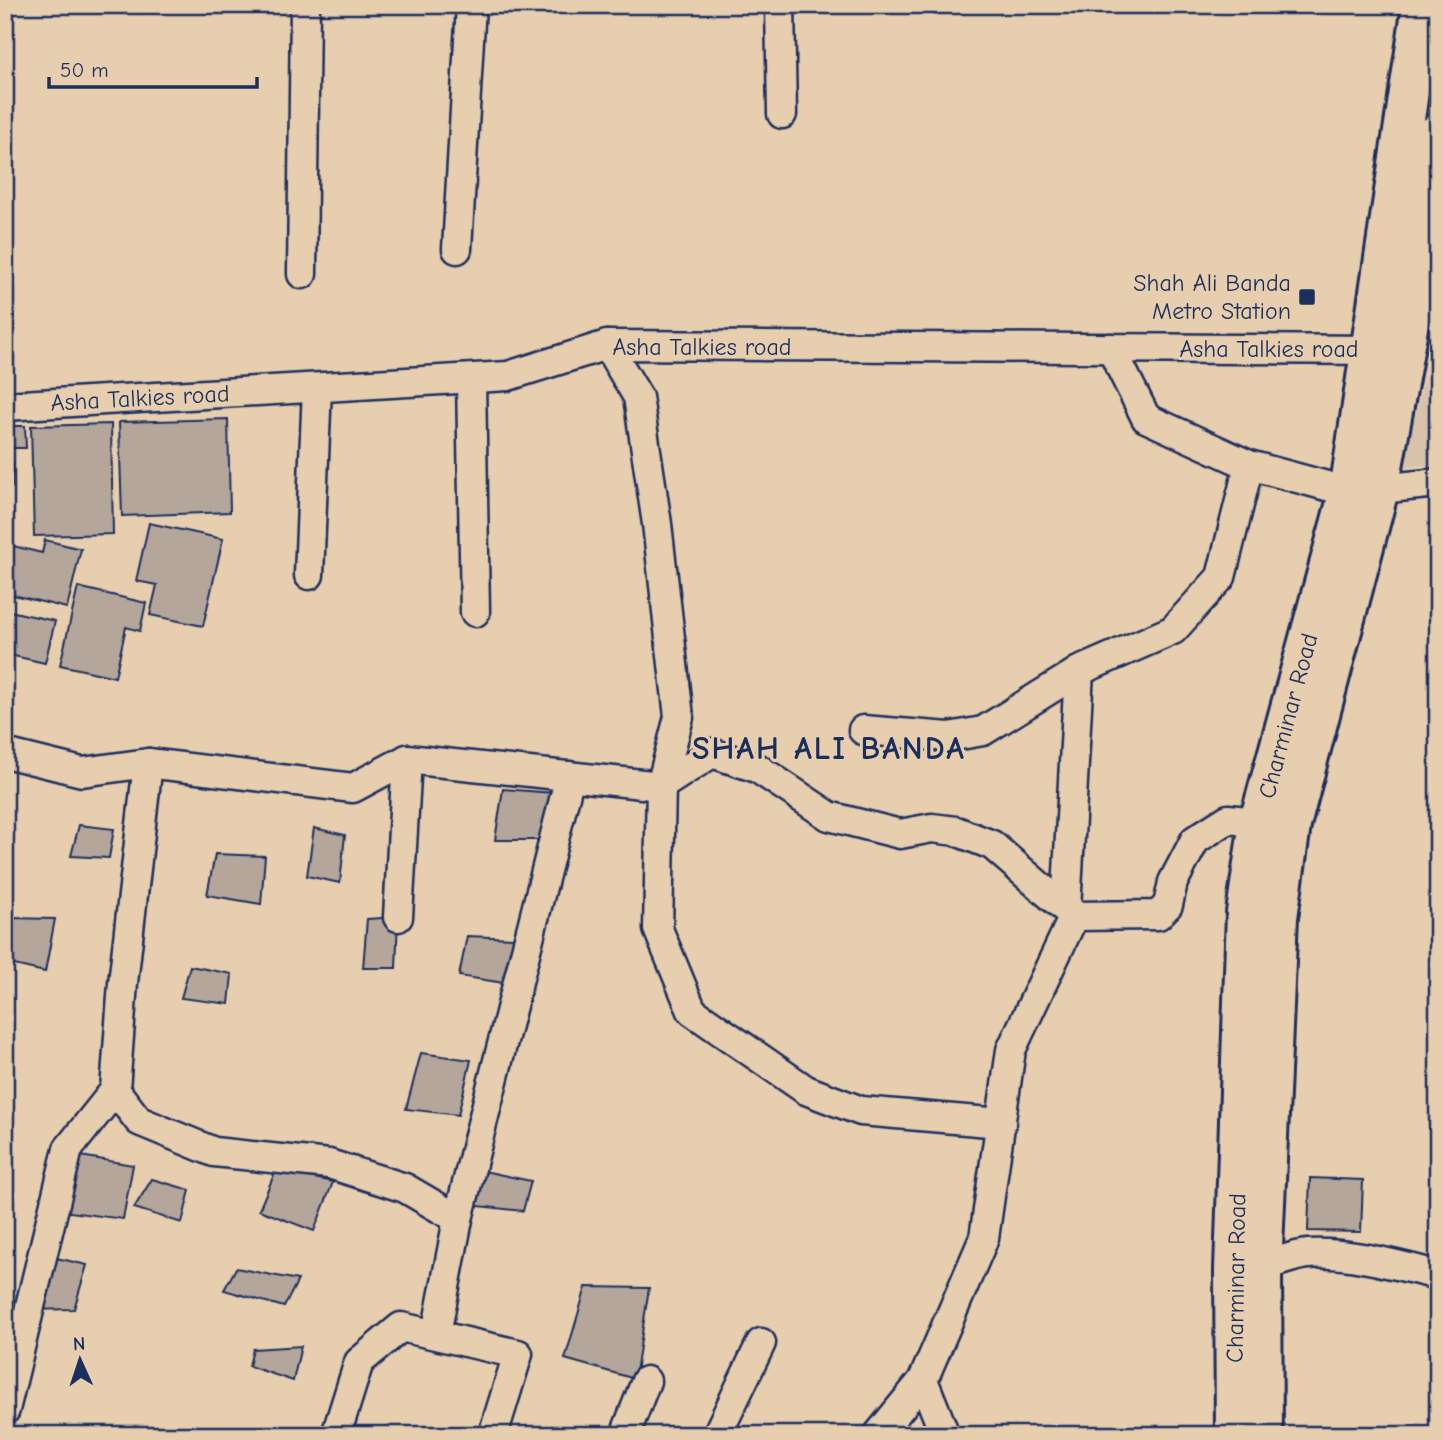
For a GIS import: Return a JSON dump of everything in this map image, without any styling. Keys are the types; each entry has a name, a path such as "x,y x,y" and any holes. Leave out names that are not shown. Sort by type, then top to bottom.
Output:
{"highway":[{"name":"Charminar Road","path":"1235,1435 1248,1269 1246,913 1275,824 1364,491 1386,350 1387,253 1422,5"},
{"name":"Charminar Road","path":"1386,350 1430,252 1438,133"},
{"name":"Charminar Road","path":"1248,1269 1264,1435"}],"street":[{"path":"302,274 305,5"},
{"path":"457,249 471,5"},
{"path":"780,5 782,114"},
{"path":"607,345 638,397 674,657 679,717 661,786 658,929 692,1011 806,1090 861,1111 1002,1123"},
{"name":"Asha Talkies road","path":"5,406 508,376 607,345 1386,350"},
{"path":"1111,348 1146,418 1250,465 1364,491 1438,483"},
{"path":"471,379 475,612"},
{"path":"309,575 317,388"},
{"path":"863,730 949,737 983,731 1079,671 1174,629 1221,577 1250,465"},
{"path":"878,1435 923,1380 984,1238 1011,1050 1070,913 1079,671"},
{"path":"5,753 82,772 148,763 353,788 407,759 661,786 712,753 757,768 829,816 900,834 932,828 956,831 992,845 1070,913 1158,915 1168,905 1172,882 1195,840 1228,819 1275,824"},
{"path":"398,917 407,759"},
{"path":"5,1410 68,1149 115,1090 123,983 148,763"},
{"path":"436,1334 458,1219 570,776"},
{"path":"115,1090 139,1121 214,1152 329,1164 405,1188 458,1219"},
{"path":"1248,1269 1307,1254 1377,1261 1438,1275"},
{"path":"336,1435 359,1362 401,1328 518,1354 493,1435"},
{"path":"717,1435 761,1343"},
{"path":"923,1380 945,1435"},
{"path":"625,1435 646,1381"}],"shaded area":[{"path":"1438,318 1438,465 1404,466"}],"building":[{"path":"228,419 230,512 122,516 119,422"},
{"path":"111,424 113,534 34,536 31,426"},
{"path":"5,426 25,426 26,448 5,448"},
{"path":"5,462 13,463 12,487 5,486"},
{"path":"149,523 223,539 203,626 150,615 157,585 136,581"},
{"path":"45,540 81,549 67,608 5,593 5,544 42,553"},
{"path":"78,587 146,603 140,631 126,627 115,677 60,665"},
{"path":"5,610 55,621 45,663 5,654"},
{"path":"503,789 553,793 542,840 495,840"},
{"path":"79,825 114,829 109,858 71,856"},
{"path":"314,828 345,835 340,883 307,876"},
{"path":"215,854 265,856 261,904 207,895"},
{"path":"398,917 396,968 363,968 367,919"},
{"path":"9,918 55,919 45,972 5,963 5,928"},
{"path":"467,936 514,938 517,985 459,976"},
{"path":"190,966 232,974 229,1004 181,998"},
{"path":"421,1053 471,1060 458,1115 406,1109"},
{"path":"75,1155 133,1165 123,1219 62,1211"},
{"path":"276,1170 333,1182 314,1231 259,1210"},
{"path":"479,1170 531,1181 523,1211 469,1205"},
{"path":"1310,1178 1363,1180 1361,1232 1308,1231"},
{"path":"152,1179 190,1190 182,1223 134,1208"},
{"path":"52,1257 87,1265 74,1309 29,1310"},
{"path":"236,1268 298,1280 284,1307 224,1290"},
{"path":"586,1287 649,1288 635,1379 565,1359"},
{"path":"301,1346 293,1381 249,1366 253,1349"}],"place":[{"name":"Shah Ali Banda Metro Station","path":"1307,297"}],"district":[{"name":"SHAH ALI BANDA","path":"829,748"}]}
